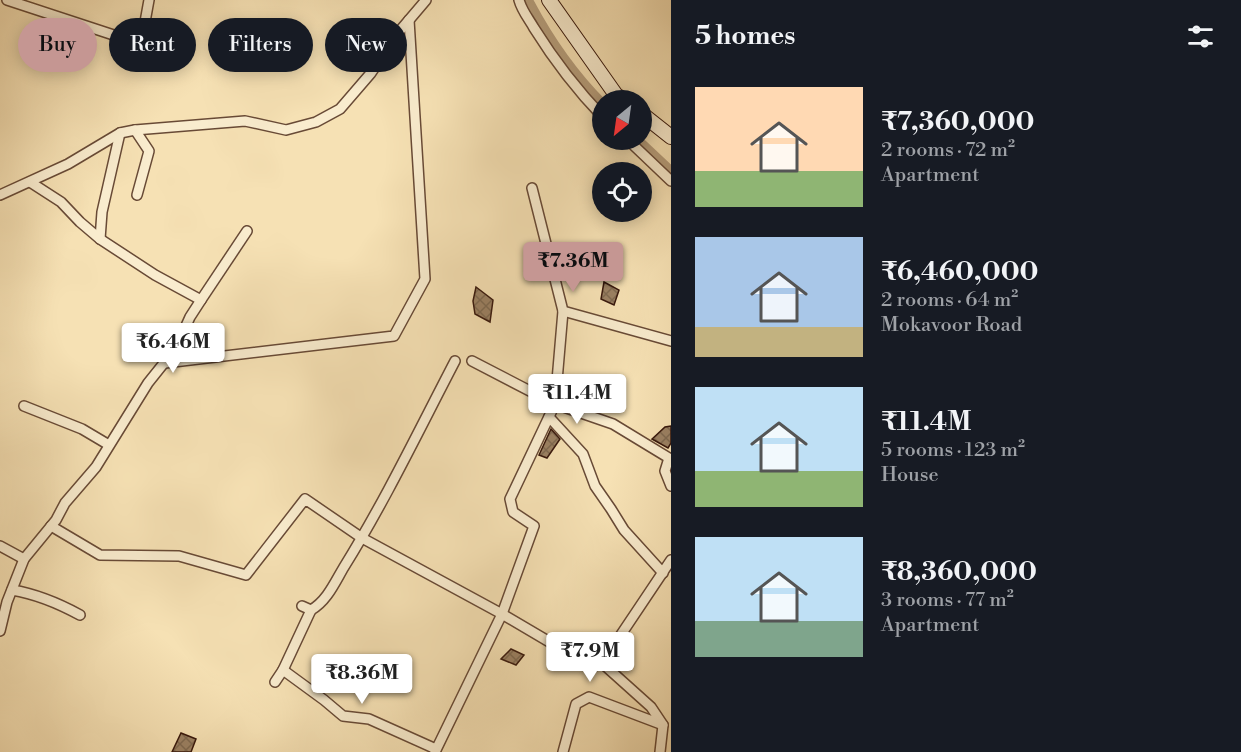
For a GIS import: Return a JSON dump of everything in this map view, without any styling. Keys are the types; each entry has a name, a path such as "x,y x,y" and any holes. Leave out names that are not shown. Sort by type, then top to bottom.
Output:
{"main road":[{"path":"549,0 612,90"},
{"path":"652,122 671,137"}],"street":[{"path":"7,0 141,44 149,0"},
{"path":"0,195 68,164 120,133 245,121 286,130 316,122 340,109 371,73 398,33 426,0"},
{"path":"519,0 521,8 545,46 579,92 592,106"},
{"path":"165,363 394,336 425,279 410,20"},
{"path":"135,130 149,151 137,195"},
{"path":"100,239 102,212 120,133"},
{"path":"638,150 671,181"},
{"path":"30,182 62,202 100,239 155,275 201,300"},
{"path":"283,669 343,716 369,719 435,751 502,614 534,526 513,512 510,499 555,404 563,311 532,188"},
{"path":"0,631 24,559 51,526 65,503 96,467 148,383 176,348 190,317 247,231"},
{"path":"563,311 671,341"},
{"path":"274,682 283,669 307,608 319,606 362,538 455,361"},
{"path":"472,361 555,404 613,424 669,458 665,471 671,486"},
{"path":"24,406 82,429 109,445"},
{"path":"549,417 583,454 595,486 624,530 663,573"},
{"path":"51,526 100,555 178,556 246,575 305,499 362,538 502,614 592,667 602,663 671,560"},
{"path":"0,546 24,559"},
{"path":"12,591 25,592 44,600 53,600 80,615"},
{"path":"602,663 651,707 663,725 660,752"},
{"path":"563,752 576,704 590,697 663,725"}],"building":[{"path":"604,282 619,290 614,305 601,299"},
{"path":"476,287 493,300 490,322 475,314 473,301"},
{"path":"671,426 671,443 668,448 652,439 665,427"},
{"path":"551,429 560,439 547,458 539,455"},
{"path":"511,649 524,655 516,665 501,659"},
{"path":"181,733 196,739 191,752 172,752"}],"waterway":[{"path":"529,0 562,54 592,91"},
{"path":"650,150 671,170"}]}
